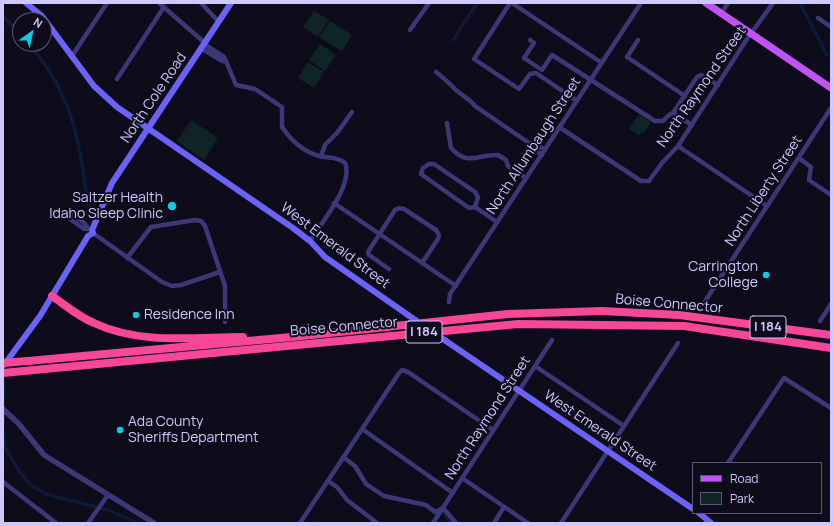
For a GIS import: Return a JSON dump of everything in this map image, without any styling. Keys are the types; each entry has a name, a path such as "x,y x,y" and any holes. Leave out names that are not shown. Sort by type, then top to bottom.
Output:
{"highway":[{"path":"52,296 94,323 143,337 166,339 292,337"},
{"name":"Boise Connector","path":"3,364 292,337 508,314 602,311 679,315 831,335"},
{"name":"Boise Connector","path":"3,373 518,324 684,326 831,348"}],"main road":[{"name":"West Emerald Street","path":"26,3 42,16 89,80 106,98 147,128 293,228 310,241 325,257 692,508"},
{"name":"North Cole Road","path":"3,364 22,341 81,249 86,247 91,231 101,214 100,209 112,183 231,3"},
{"path":"706,3 831,88"},
{"path":"700,514 711,523"}],"street":[{"path":"72,56 106,3"},
{"path":"159,3 203,45 224,57 236,85 255,89 280,105 284,110 282,128 301,147 321,156 341,160 345,163 347,168 346,180 334,203 310,241"},
{"path":"201,3 219,22"},
{"path":"410,30 429,3"},
{"path":"577,101 536,73 530,74 519,89 474,59 511,3 602,63"},
{"name":"North Allumbaugh Street","path":"449,302 450,294 641,3"},
{"path":"721,14 728,3"},
{"name":"North Raymond Street","path":"559,127 641,181 647,182 678,146 774,3"},
{"path":"117,79 164,7"},
{"path":"818,18 831,27"},
{"path":"530,40 534,43 524,58 542,70 552,55 656,121 663,121 673,113 697,77 701,75 718,85"},
{"path":"638,40 627,57 685,96"},
{"path":"436,72 451,83 455,89 475,106 529,143 532,148 542,155"},
{"name":"North Liberty Street","path":"702,306 831,108"},
{"path":"321,156 325,145 338,132 352,112"},
{"path":"673,113 692,125"},
{"path":"447,123 451,148 454,151 470,160 498,155 506,160 508,166 526,178"},
{"path":"529,143 535,144 545,150"},
{"path":"678,146 767,206"},
{"path":"799,158 811,167 809,180 831,195"},
{"path":"475,207 478,197 475,192 434,164 429,164 423,168 421,174 435,186 468,208 475,207 497,222"},
{"path":"334,203 456,286"},
{"path":"389,269 369,255 368,252 395,210 399,208 436,230 439,235 438,240 422,263"},
{"path":"91,231 84,229 59,211 66,212 86,225 91,231 127,258 162,282 172,286 181,285 220,272"},
{"path":"127,258 151,227 195,220 205,226 226,293 225,322"},
{"path":"820,321 831,304"},
{"name":"North Raymond Street","path":"433,523 552,340"},
{"path":"561,523 678,343"},
{"path":"535,366 624,426"},
{"path":"300,523 399,372 402,370 408,372 493,430"},
{"path":"729,462 784,378 831,408"},
{"path":"3,409 20,424 44,455 154,523"},
{"path":"362,429 452,492"},
{"path":"343,457 355,466 366,484 384,496 426,505 435,512 443,508 456,523"},
{"path":"462,478 528,523"},
{"path":"328,481 337,487 347,500 377,523"},
{"path":"3,482 56,523"},
{"path":"88,523 108,495"},
{"path":"494,523 504,507"}],"green space":[{"path":"314,11 329,20 318,37 303,27"},
{"path":"330,21 352,35 342,51 319,37"},
{"path":"320,44 336,55 325,71 309,60"},
{"path":"308,62 324,72 314,88 298,78"},
{"path":"639,114 651,122 643,134 641,133 639,135 629,129"},
{"path":"191,120 218,138 204,160 177,141"}],"waterway":[{"path":"194,3 208,15"},
{"path":"453,40 477,3"},
{"path":"800,3 827,55"},
{"path":"3,16 12,25"},
{"path":"35,52 56,82 72,120 81,161 88,206"},
{"path":"4,381 3,432 5,448 21,474 32,486 46,494 108,510 138,523"},
{"path":"444,514 451,523"}],"place":[{"name":"Saltzer Health Idaho Sleep Clinic","path":"172,206"},
{"name":"Carrington College","path":"766,275"},
{"name":"Residence Inn","path":"136,315"},
{"name":"Ada County Sheriffs Department","path":"120,430"}]}
